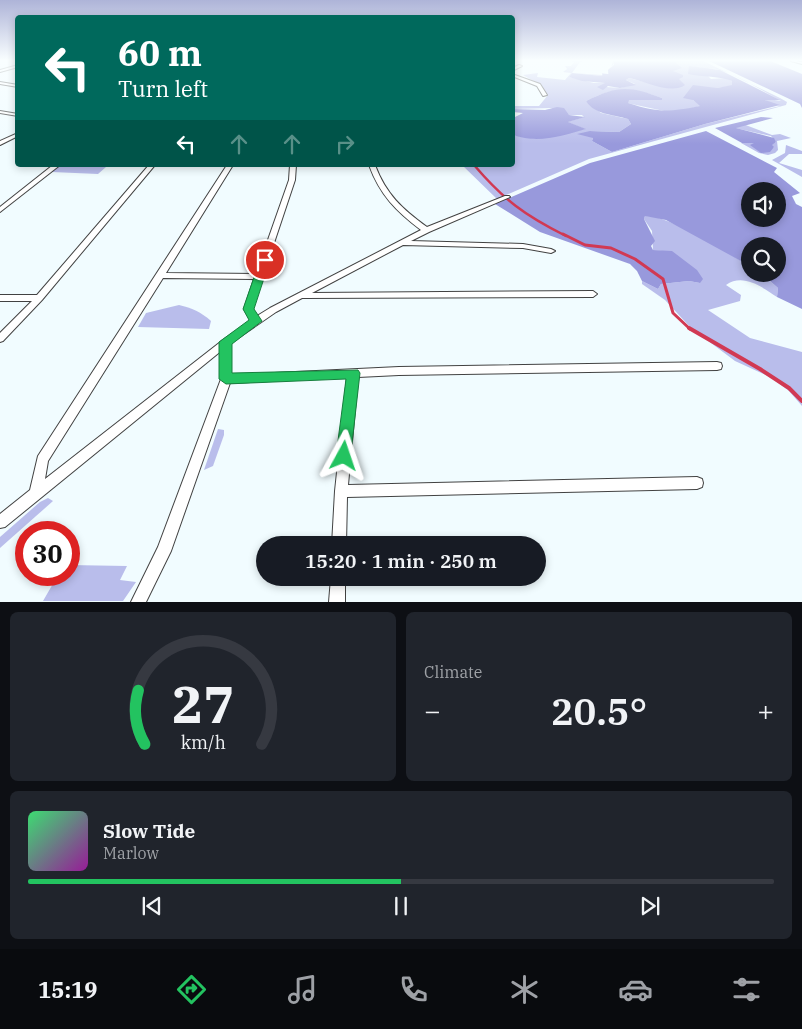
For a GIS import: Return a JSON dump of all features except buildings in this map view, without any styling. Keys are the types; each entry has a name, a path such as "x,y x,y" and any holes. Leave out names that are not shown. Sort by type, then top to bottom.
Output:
{"street":[{"path":"541,88 545,95"},
{"path":"0,112 15,114"},
{"path":"0,143 15,136"},
{"path":"0,210 55,167"},
{"path":"0,339 39,298 150,167"},
{"path":"36,492 42,460 229,167"},
{"path":"256,321 248,309 292,180 293,167"},
{"path":"373,167 384,193 394,205 426,230"},
{"path":"0,522 226,342 256,321 405,243 426,230 504,199"},
{"path":"405,243 523,246 550,252"},
{"path":"159,275 259,277"},
{"path":"301,296 593,294"},
{"path":"0,298 39,298"},
{"path":"138,602 164,551 226,379 226,342"},
{"path":"226,379 353,373 717,366"},
{"path":"339,536 341,491 353,373"},
{"path":"341,491 697,483"},
{"path":"338,586 338,602"}],"shaded area":[{"path":"543,88 717,88 693,100 701,106 679,111 664,111 627,103 628,100 661,100 662,98 632,90 606,93 586,101 601,113 628,119 631,124 619,132 590,131 593,138 592,141 612,152 705,124 780,106 765,101 768,99 781,101 757,88 787,102 786,105 589,159 497,199 464,167 515,167 515,135 535,139 585,129 567,122 584,117 582,115 569,115 551,108 515,109 515,106 539,106 548,95"},
{"path":"691,88 756,88 780,100 765,100 780,105 705,124 612,152 592,141 593,138 577,134 590,131 619,132 631,124 628,119 599,112 586,101 607,92 632,89 662,98 662,100 629,100 628,103 648,109 672,110 700,106 693,100 683,98"},
{"path":"766,88 802,88 802,108 800,104"},
{"path":"557,107 564,108 569,115 585,117 568,122 586,129 541,139 515,136 515,117 523,113 515,112 515,109 545,110"},
{"path":"761,117 773,118 736,128 774,138 776,142 772,145 774,147 770,152 761,153 750,145 754,143 742,143 715,128"},
{"path":"743,124 772,135 780,134 791,138 777,141 778,150 768,155 759,153 741,143 754,143 774,148 771,145 776,142 771,136 735,128"},
{"path":"706,131 777,168 774,172 800,193 792,196 796,204 802,207 802,309 777,297 778,288 771,282 786,282 786,237 741,237 741,261 666,220 645,216 644,219 655,241 651,246 653,250 672,251 697,270 703,279 700,283 689,281 661,284 658,289 642,281 637,271 630,264 540,232 495,204 590,163"},
{"path":"786,145 802,151 802,154 789,154 779,163 802,170 802,177 772,160 785,153"},
{"path":"58,167 106,167 98,174 52,172"},
{"path":"645,216 656,217 683,228 741,261 741,280 726,285 741,295 740,301 708,310 750,338 802,352 802,406 789,391 770,377 735,361 691,328 665,300 642,284 642,281 658,289 661,284 689,281 700,283 672,252 653,250 652,231 644,219"},
{"path":"749,282 771,282 778,288 777,297 765,289"},
{"path":"179,305 196,311 211,321 209,329 138,327 146,313"},
{"path":"218,429 224,430 224,435 213,466 204,470"},
{"path":"48,498 53,501 30,521 18,521 40,502"},
{"path":"15,524 15,535 0,548 0,537"},
{"path":"80,565 127,566 120,580 136,582 123,601 43,601 52,586 80,586"}],"waterway":[{"path":"476,167 495,188 526,214 566,236"},
{"path":"563,234 585,245 611,248 635,259 663,279 673,313 690,329"},
{"path":"689,328 760,369 789,388 802,401"}],"route":[{"path":"265,260 248,309 256,321 226,342 226,379 353,373 344,456"}]}
